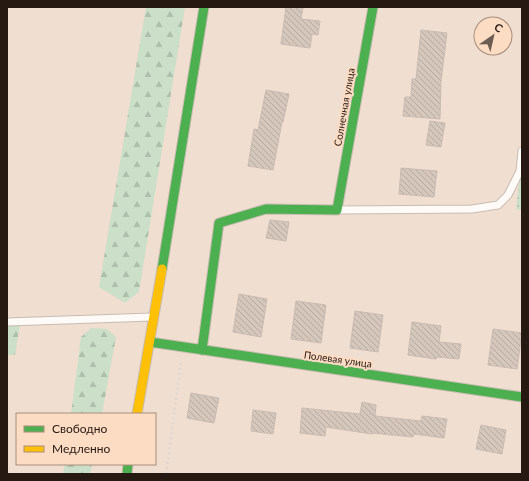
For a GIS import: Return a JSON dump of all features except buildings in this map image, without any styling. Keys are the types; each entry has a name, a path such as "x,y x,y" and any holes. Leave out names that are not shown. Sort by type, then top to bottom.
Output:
{"street":[{"path":"137,413 204,7"},
{"name":"Солнечная улица","path":"337,210 373,7"},
{"path":"202,350 219,224 266,209 337,210"},
{"name":"Полевая улица","path":"150,342 522,398"}],"lane":[{"path":"337,210 472,209 498,205 508,195 520,171 522,151"},
{"path":"7,322 154,317"}],"path":[{"path":"166,474 183,347"}],"green space":[{"path":"146,7 185,7 139,292 125,303 99,287"},
{"path":"522,160 522,210 516,209"},
{"path":"7,324 20,324 15,355 7,355"},
{"path":"91,328 107,329 116,337 102,413 71,413 81,337"},
{"path":"65,465 92,465 90,474 63,474"}],"traffic: fast":[{"path":"162,269 204,7"},
{"path":"202,350 219,223 266,209 337,210 373,7"},
{"path":"150,342 522,397"},
{"path":"127,474 128,465"}],"traffic: slow":[{"path":"137,413 162,269"}]}
